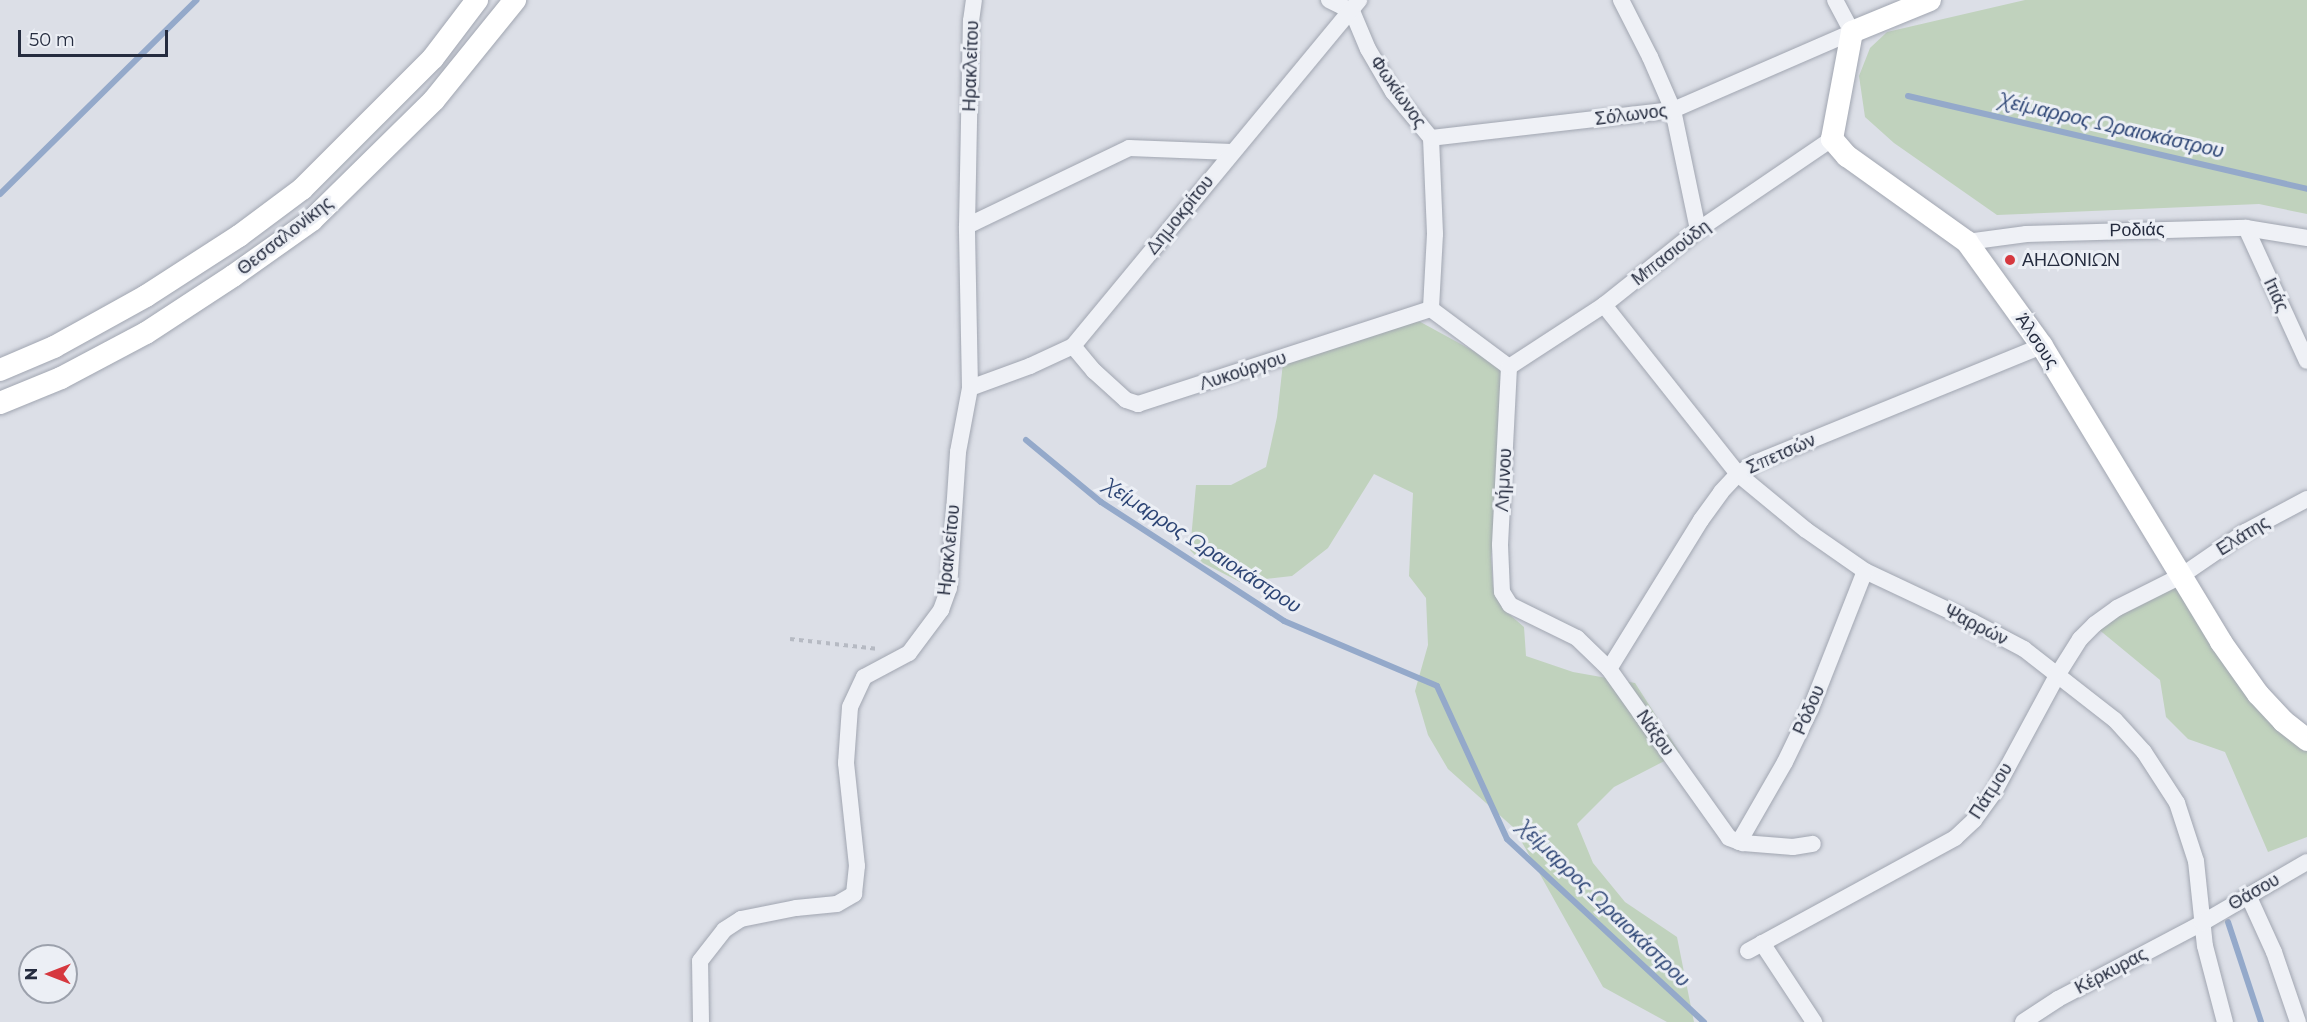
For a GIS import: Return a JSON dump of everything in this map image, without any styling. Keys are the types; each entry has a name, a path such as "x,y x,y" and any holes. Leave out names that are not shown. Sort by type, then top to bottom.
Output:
{"main road":[{"name":"Θεσσαλονίκης","path":"0,370 54,347 146,296 239,236 302,189 433,58 477,0"},
{"name":"Θεσσαλονίκης","path":"0,402 61,378 146,333 233,276 312,220 434,100 515,0"},
{"path":"1832,139 1852,32 1930,0"},
{"name":"Άλσους","path":"1832,139 1847,156 1967,242 2042,346 2221,642 2258,694 2283,721 2307,740"}],"street":[{"name":"Ηρακλείτου","path":"701,1022 699,961 724,930 741,920 796,908 837,904 854,894 857,866 846,763 850,707 864,677 909,653 941,610 949,588 958,452 970,388 967,226 971,21 974,0"},
{"path":"1329,0 1356,6"},
{"path":"1621,0 1650,57 1672,111 1698,230"},
{"path":"1835,0 1852,32"},
{"name":"Φωκίωνος","path":"1356,6 1368,49 1393,92 1431,138 1435,234 1431,309"},
{"name":"Δημοκρίτου","path":"970,388 1030,366 1072,346 1356,6"},
{"name":"Σόλωνος","path":"1431,138 1672,111 1852,32"},
{"name":"Μπασιούδη","path":"1509,367 1604,305 1698,230 1832,139"},
{"path":"967,226 1130,148 1232,152"},
{"name":"Ροδιάς","path":"1967,242 2038,233 2246,228 2307,238"},
{"name":"Ιτιάς","path":"2246,228 2307,361"},
{"name":"Ψαρρών","path":"1604,305 1680,404 1738,474 1806,530 1864,571 1973,622 2024,649 2115,720 2163,777 2177,803 2196,861 2202,896 2202,923 2225,1022"},
{"path":"1431,309 1509,367"},
{"name":"Λυκούργου","path":"1072,346 1094,371 1126,400 1138,404 1431,309"},
{"name":"Σπετσών","path":"1609,669 1701,520 1721,492 1738,474 1755,463 2042,346"},
{"name":"Λήμνου","path":"1502,592 1500,546 1509,367"},
{"name":"Ελάτης","path":"2181,576 2245,532 2307,499"},
{"name":"Ρόδου","path":"1739,842 1785,762 1811,708 1864,571"},
{"name":"Πάτμου","path":"1814,1022 1755,947 1955,838 1974,820 1993,794 2058,674 2080,639 2117,608 2181,576"},
{"name":"Νάξου","path":"1502,592 1510,606 1577,638 1609,669 1729,838 1739,842"},
{"path":"1739,842 1793,847 1813,844"},
{"name":"Θάσου","path":"2202,923 2307,862"},
{"path":"2248,895 2274,952 2298,1022"},
{"name":"Κέρκυρας","path":"2023,1022 2058,999 2202,923"}],"path":[{"path":"790,639 909,653"}],"green space":[{"path":"2025,0 2307,0 2307,214 2259,204 1997,215 1894,143 1865,117 1859,76 1870,48 1887,32"},
{"path":"1404,313 1512,372 1491,557 1493,586 1502,608 1524,627 1526,656 1573,672 1635,683 1680,753 1614,787 1577,824 1593,863 1625,902 1677,937 1694,1022 1667,1022 1603,987 1514,828 1448,769 1428,735 1415,691 1428,645 1426,598 1409,576 1413,493 1374,474 1328,548 1292,576 1240,582 1203,563 1190,550 1196,485 1231,485 1266,467 1277,417 1283,363"},
{"path":"2178,584 2307,745 2307,837 2268,852 2225,752 2188,739 2166,717 2160,680 2097,628"}],"waterway":[{"path":"0,194 197,0"},
{"name":"Χείμαρρος Ωραιοκάστρου","path":"1908,96 2307,189"},
{"name":"Χείμαρρος Ωραιοκάστρου","path":"1026,440 1101,502 1284,621 1437,686 1507,839 1704,1022"},
{"name":"Χείμαρρος Ωραιοκάστρου","path":"2228,922 2261,1022"}],"place":[{"name":"ΑΗΔΟΝΙΩΝ","path":"2010,260"}]}
